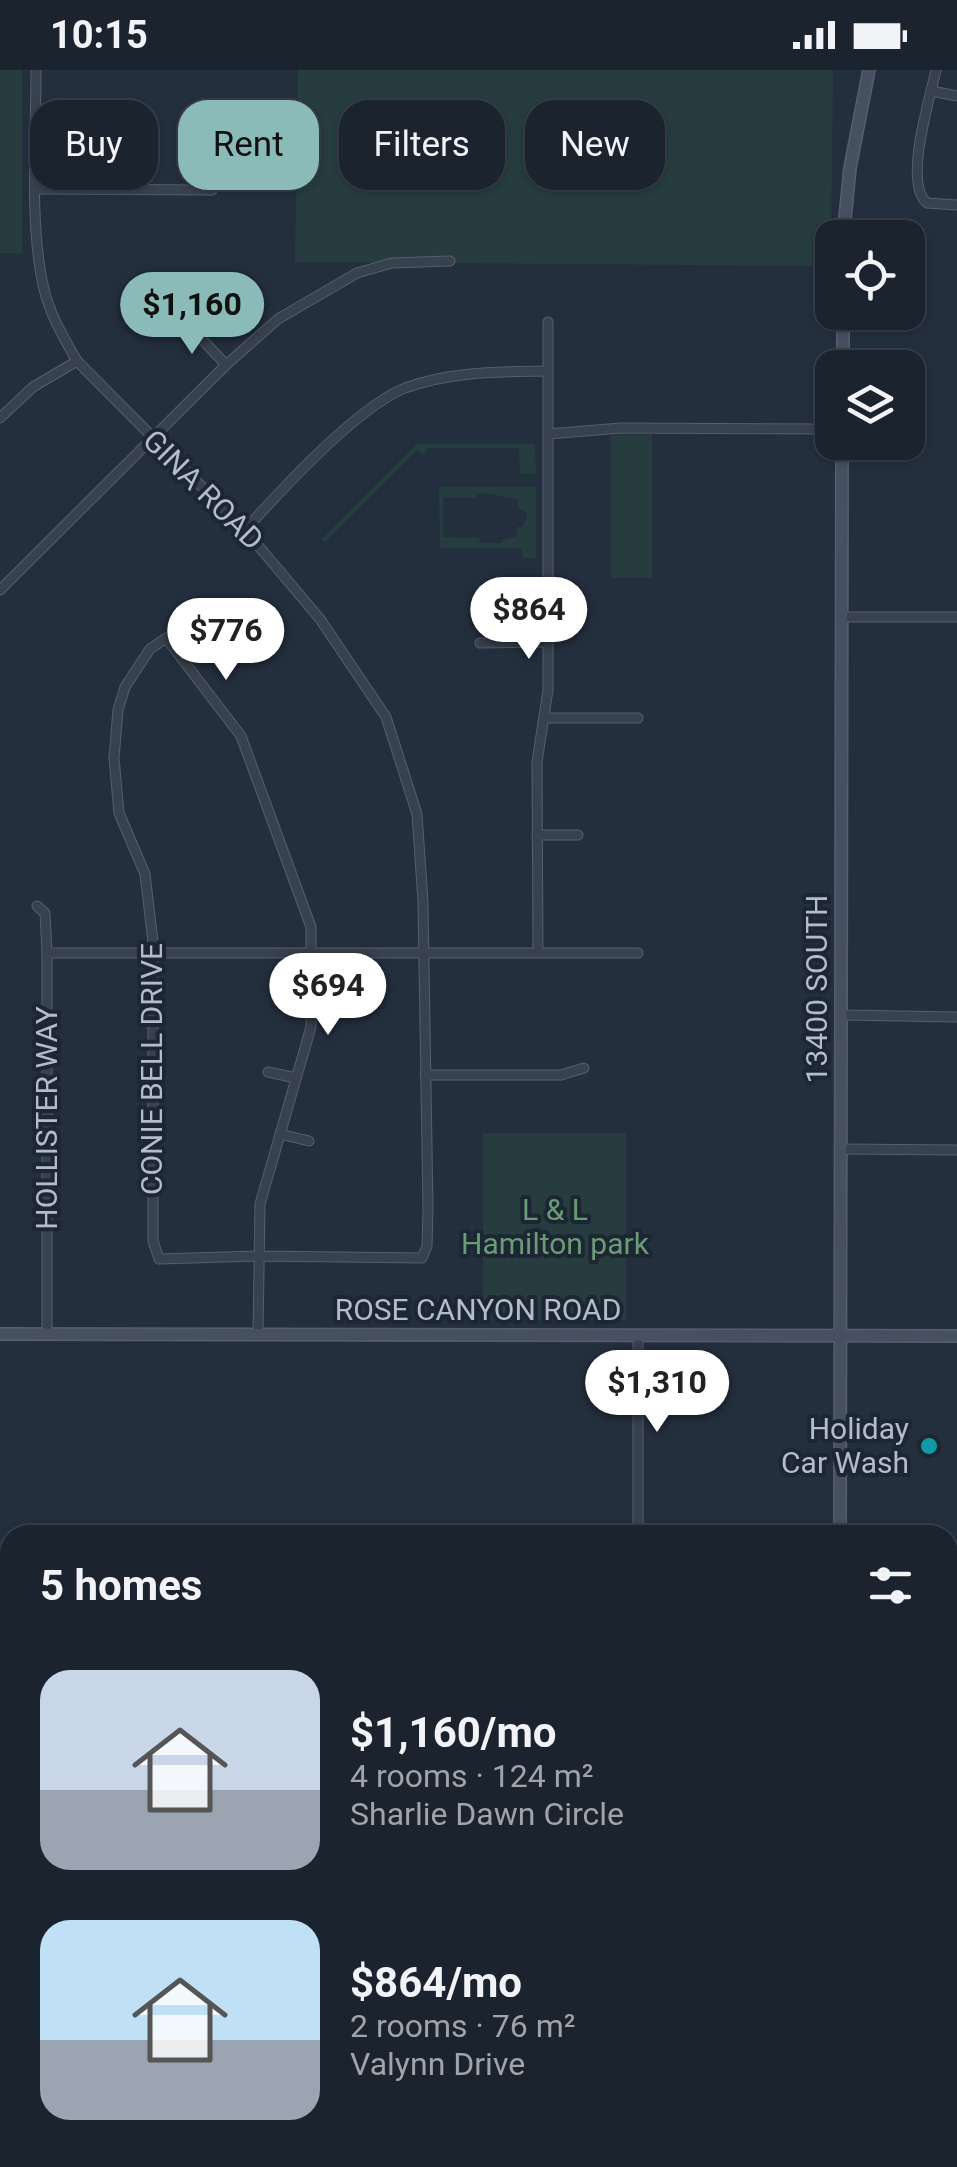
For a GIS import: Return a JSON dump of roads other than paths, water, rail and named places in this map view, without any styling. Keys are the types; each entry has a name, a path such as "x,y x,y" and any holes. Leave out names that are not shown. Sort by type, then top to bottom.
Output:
{"street":[{"name":"GINA ROAD","path":"36,70 36,100"},
{"path":"845,220 850,168 869,70"},
{"path":"936,70 917,172 918,190 924,201 957,205"},
{"path":"932,90 957,96"},
{"name":"GINA ROAD","path":"37,190 38,255 45,293 77,361 245,530 320,619 386,717 417,814 424,952 428,1246 422,1258"},
{"path":"0,590 226,365 278,319 357,273 392,263 450,261"},
{"path":"186,322 226,365"},
{"path":"538,952 538,762 545,718 548,642 548,322"},
{"path":"0,418 33,387 77,361"},
{"path":"245,530 357,418 402,389 462,373 548,371"},
{"path":"548,434 621,428 815,429"},
{"name":"13400 SOUTH","path":"840,1525 842,460"},
{"path":"842,617 957,617"},
{"name":"CONIE BELL DRIVE","path":"312,952 312,927 241,736 166,638 150,649 125,688 118,710 114,758 119,813 148,890 154,952 153,1241 159,1259 422,1258"},
{"path":"480,643 548,642"},
{"path":"545,718 638,718"},
{"path":"537,835 578,835"},
{"name":"HOLLISTER WAY","path":"38,906 45,913 47,953 47,1333"},
{"path":"258,1335 260,1204 311,1027 312,952"},
{"path":"47,953 638,953"},
{"path":"842,1015 957,1017"},
{"path":"425,1075 561,1075 584,1068"},
{"path":"268,1072 296,1078"},
{"path":"280,1134 309,1141"},
{"path":"842,1149 957,1150"},
{"name":"ROSE CANYON ROAD","path":"0,1334 957,1336"},
{"path":"638,1335 638,1525"}],"place":[{"name":"Holiday Car Wash","path":"929,1446"}],"park label":[{"name":"L & L Hamilton park","path":"555,1227"}]}
